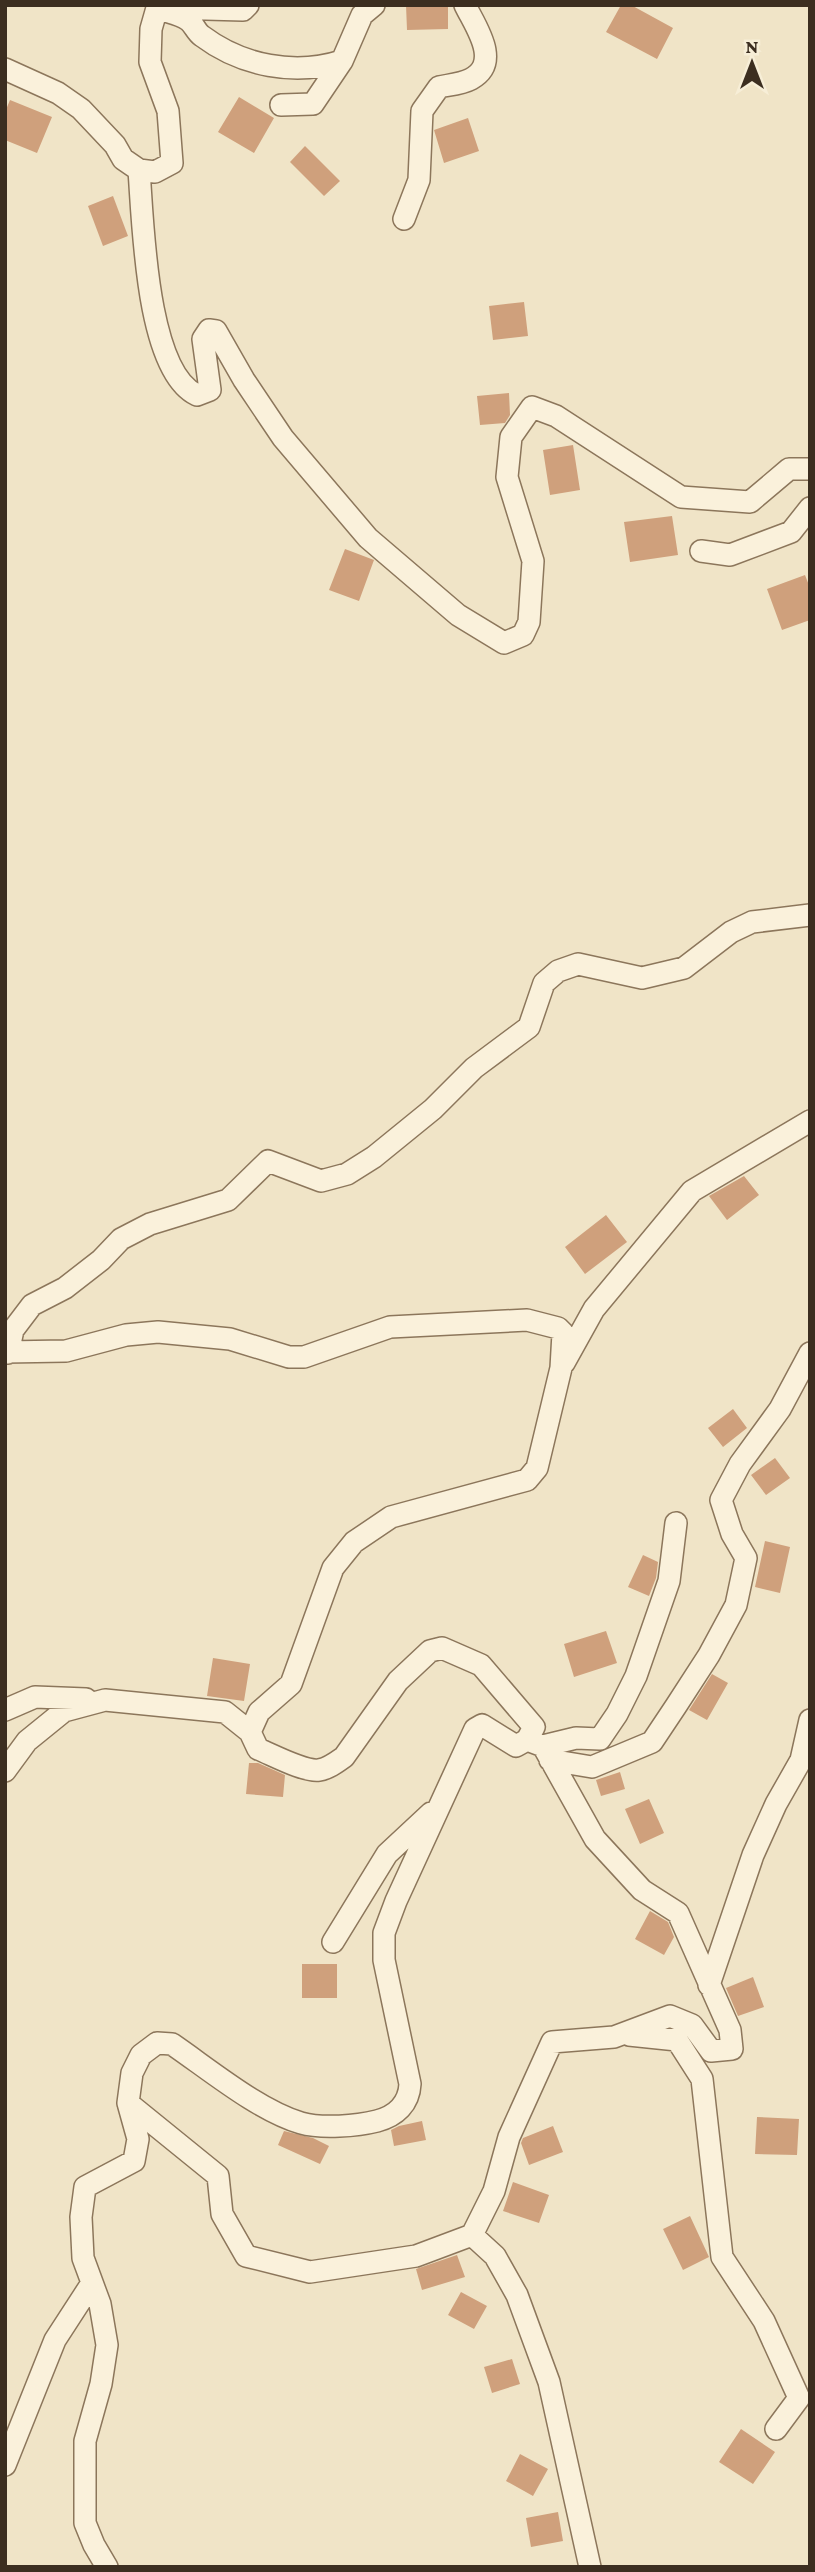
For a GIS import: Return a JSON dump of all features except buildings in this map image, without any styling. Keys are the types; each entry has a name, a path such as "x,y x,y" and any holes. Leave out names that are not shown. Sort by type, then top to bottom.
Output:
{"street":[{"path":"157,7 243,10 248,5"},
{"path":"281,105 313,104 342,61 362,15 374,5"},
{"path":"404,219 419,180 422,111 439,87 472,78 484,64 486,47 465,5"},
{"path":"157,7 188,20 200,35 222,49 262,65 293,69 323,67 342,61"},
{"path":"5,69 58,93 81,109 115,145 123,159 139,170 155,172 172,163 169,111 150,62 151,29 157,7"},
{"path":"139,170 152,303 166,360 187,391 197,395 209,390 203,339 209,330 216,331 244,380 283,438 368,538 458,615 504,643 523,635 528,622 533,561 507,477 511,437 532,407 556,416 681,497 750,502 789,469 810,469"},
{"path":"701,551 730,555 791,532 810,508"},
{"path":"250,1732 259,1712 291,1684 333,1569 354,1542 391,1517 527,1480 537,1468 561,1368 563,1333 558,1328 527,1320 390,1327 304,1357 289,1357 230,1339 158,1332 126,1335 66,1351 6,1352 13,1330 32,1305 65,1288 101,1260 121,1238 150,1224 228,1200 268,1161 321,1181 347,1174 374,1157 433,1109 474,1068 529,1027 544,983 558,971 578,964 642,978 684,968 731,932 752,922 810,915"},
{"path":"561,1368 594,1309 692,1191 810,1121"},
{"path":"107,2567 85,2523 85,2441 101,2384 107,2344 100,2304 83,2258 81,2217 85,2187 134,2161 138,2139 128,2103 132,2073 141,2055 158,2043 172,2044 272,2112 304,2124 358,2125 386,2118 404,2106 409,2097 410,2084 384,1959 384,1933 475,1729 482,1725 516,1745 540,1749 592,1767 652,1742 709,1655 736,1605 746,1558 732,1534 721,1500 740,1465 780,1409 810,1353"},
{"path":"540,1749 576,1738 600,1739 617,1714 636,1676 669,1581 676,1523"},
{"path":"5,1710 36,1697 105,1700 225,1712 250,1732 258,1749 318,1771 344,1757 398,1681 430,1651 442,1648 481,1665 534,1727 540,1749 595,1839 642,1891 678,1913 730,2031 732,2049 711,2051 692,2025 670,2015 625,2035"},
{"path":"5,1772 27,1741 64,1711 105,1700"},
{"path":"709,1985 752,1855 801,1760 810,1720"},
{"path":"333,1942 387,1854 440,1805"},
{"path":"128,2103 218,2176 222,2214 246,2256 310,2272 416,2256 472,2235 494,2191 509,2137 552,2042 625,2035 677,2040 702,2079 722,2257 764,2321 799,2398 776,2429"},
{"path":"472,2235 495,2256 517,2295 549,2382 590,2567"},
{"path":"5,2465 55,2340 92,2283"}]}
